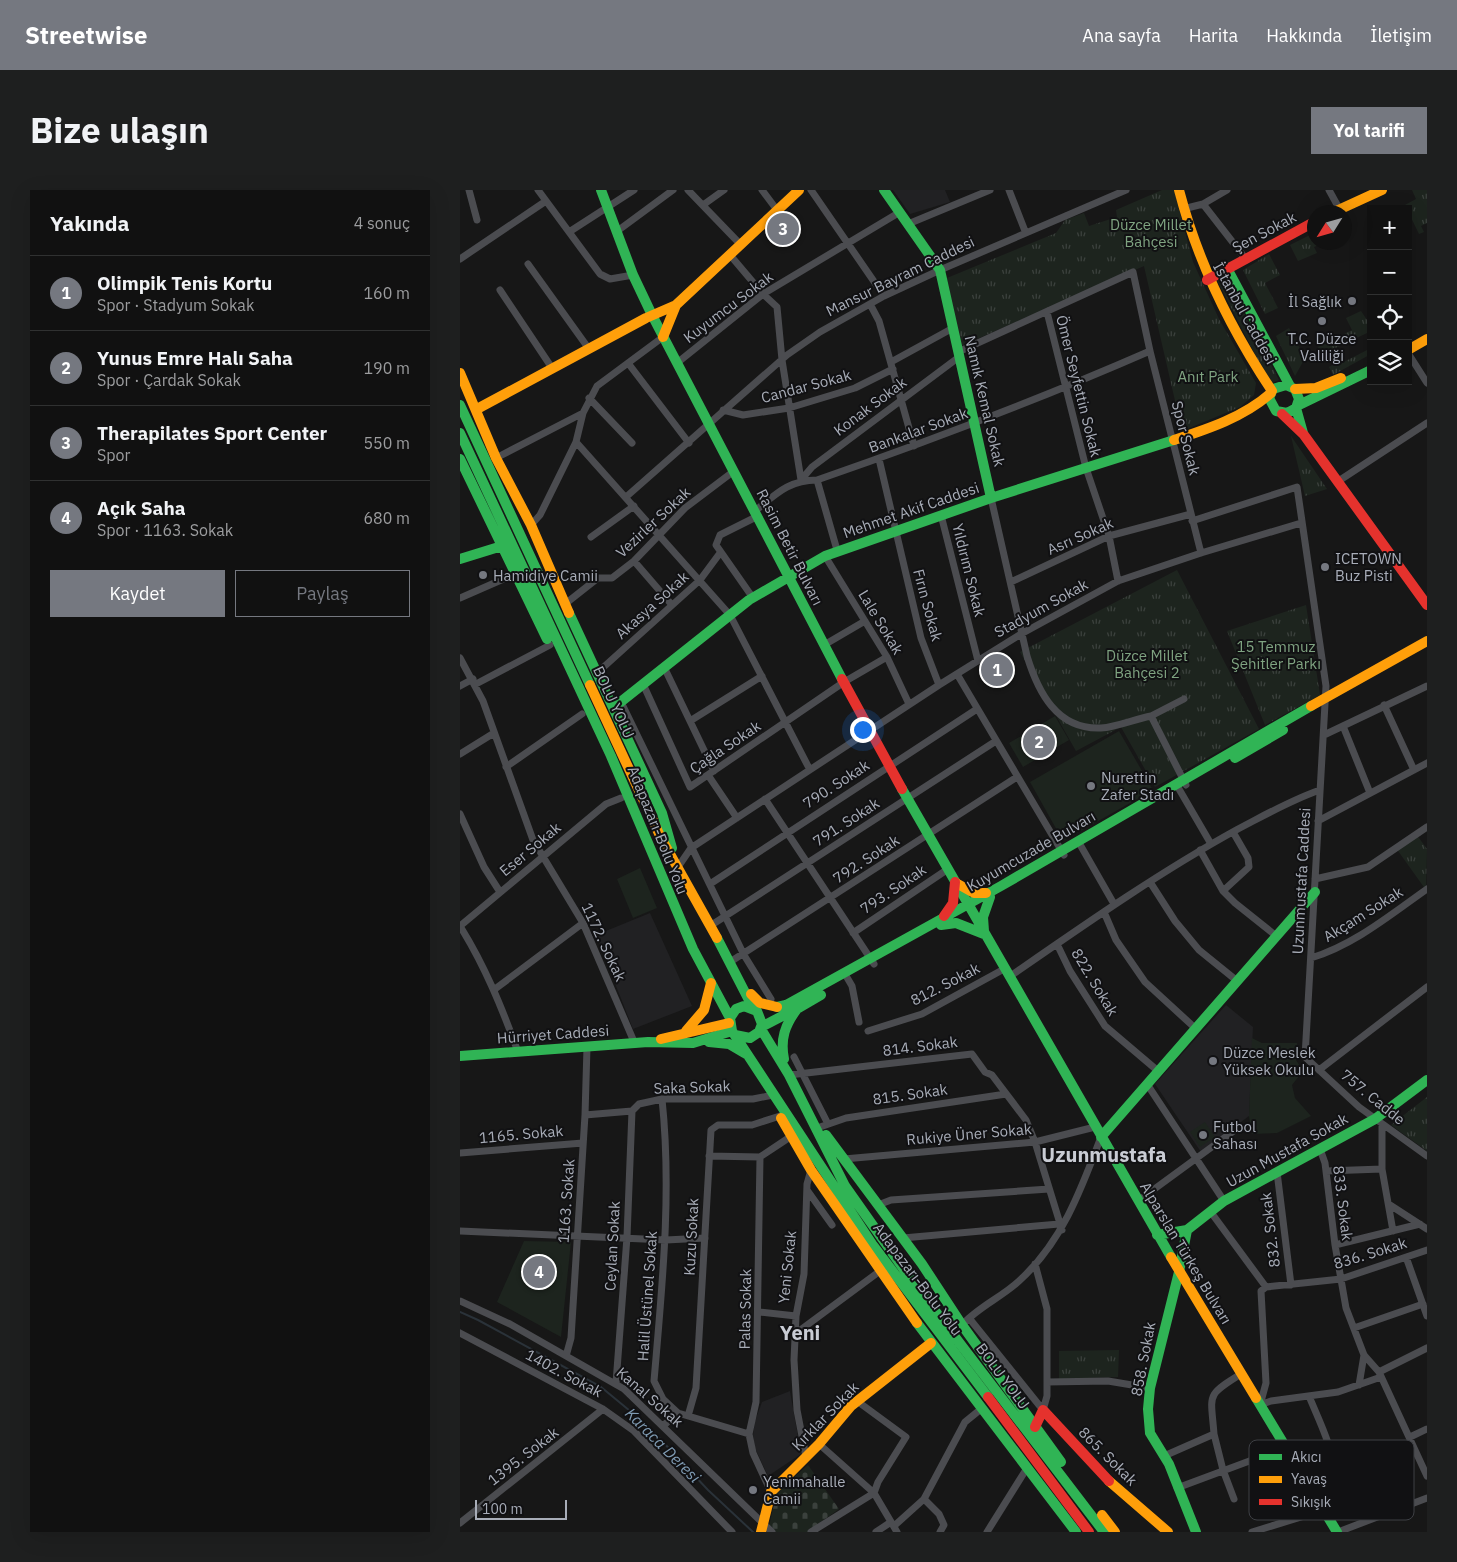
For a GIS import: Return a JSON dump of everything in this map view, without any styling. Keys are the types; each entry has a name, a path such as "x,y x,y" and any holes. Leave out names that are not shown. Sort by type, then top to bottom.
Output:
{"main road":[{"name":"Rasim Betir Bulvarı","path":"601,190 633,275 663,337 869,730 956,882 968,907"},
{"path":"477,409 652,315 676,305 799,190"},
{"name":"Namık Kemal Sokak","path":"884,190 940,270 991,498"},
{"name":"İstanbul Caddesi","path":"1179,190 1198,258 1207,280 1271,392"},
{"path":"1350,205 1382,190"},
{"name":"Şen Sokak","path":"1207,280 1307,226"},
{"path":"1228,270 1299,398 1297,407 1304,436"},
{"path":"663,337 676,305"},
{"path":"1412,341 1427,332"},
{"path":"1412,349 1427,339"},
{"path":"1254,408 1281,385 1306,390 1330,383 1367,365"},
{"path":"1254,408 1288,414 1297,407 1367,372"},
{"path":"460,373 477,409 496,458 531,525 564,604 597,673 617,705 662,813 678,867"},
{"path":"460,385 490,468"},
{"path":"1271,392 1270,404 1304,436 1427,605"},
{"name":"BOLU YOLU","path":"460,405 661,838 756,1010"},
{"name":"Mehmet Akif Caddesi","path":"617,705 753,598 788,575 837,550 991,498 1197,433 1254,408"},
{"name":"Adapazarı-Bolu Yolu","path":"460,433 476,480 611,756 670,899 732,1027 773,1095 872,1244 1090,1532"},
{"path":"460,446 476,480 502,546 670,899"},
{"path":"460,459 476,480"},
{"path":"460,559 502,546"},
{"name":"Kuyumcuzade Bulvarı","path":"756,1010 774,1003 786,1005 873,962 1425,645"},
{"path":"956,882 970,892 979,895 989,895 983,917 984,934 956,923 941,922 953,903 956,882"},
{"path":"1101,1137 1314,892"},
{"name":"Alparslan Türkeş Bulvarı","path":"968,907 1157,1235 1282,1440"},
{"name":"Kuyumcuzade Bulvarı","path":"762,1027 797,1009 846,976"},
{"path":"740,982 760,1003 774,1003"},
{"path":"684,1033 702,1016 708,1005 711,983"},
{"path":"741,1006 756,1010 762,1027 750,1038 745,1039 732,1027 732,1013 741,1006"},
{"path":"787,1073 781,1045 782,1032 797,1009"},
{"name":"Hürriyet Caddesi","path":"648,1042 693,1043 732,1027"},
{"name":"Hürriyet Caddesi","path":"460,1056 635,1044 684,1033 732,1027"},
{"name":"BOLU YOLU","path":"762,1027 845,1186 904,1270 1104,1532"},
{"path":"693,1043 715,1041 729,1044 750,1056"},
{"name":"Uzun Mustafa Sokak","path":"1187,1230 1224,1201 1320,1149 1379,1121 1427,1080"},
{"path":"773,1095 790,1137 810,1170 880,1271 931,1343 1076,1532"},
{"path":"803,1104 824,1125 844,1159 965,1322 1035,1427 1115,1532"},
{"path":"1157,1235 1187,1230"},
{"name":"858. Sokak","path":"1187,1230 1179,1272 1173,1289 1150,1388 1150,1432 1164,1456 1196,1532"},
{"name":"Kırklar Sokak","path":"762,1527 772,1492 819,1444 857,1401 931,1343"},
{"path":"1035,1427 1043,1410"},
{"name":"865. Sokak","path":"1043,1410 1089,1461 1150,1519 1168,1532"},
{"path":"1061,1462 1109,1532"},
{"path":"1055,1504 1082,1532"},
{"name":"Alparslan Türkeş Bulvarı","path":"1330,1520 1337,1532"}],"street":[{"path":"468,190 477,220"},
{"path":"538,190 600,274 610,279 633,275"},
{"path":"569,232 634,190"},
{"path":"616,232 673,190"},
{"path":"688,190 741,245"},
{"path":"703,205 724,190"},
{"path":"762,190 777,210"},
{"path":"811,190 884,296"},
{"path":"908,224 990,190"},
{"path":"1009,190 1025,231"},
{"name":"Mansur Bayram Caddesi","path":"626,497 688,443 708,422 782,360 820,332 884,296 940,270 1025,231 1117,192 1126,190"},
{"path":"1183,209 1203,204 1228,190"},
{"path":"1330,190 1335,205"},
{"path":"460,259 546,202"},
{"path":"1203,204 1245,258"},
{"name":"Kuyumcu Sokak","path":"677,363 763,294 900,212"},
{"path":"730,255 763,294 777,306 788,408 801,480"},
{"path":"528,264 589,349"},
{"name":"Konak Sokak","path":"801,480 812,467 959,354 1133,272"},
{"name":"Spor Sokak","path":"1133,272 1150,352 1201,553"},
{"path":"500,290 552,368"},
{"path":"870,304 879,321 914,446"},
{"name":"Ömer Seyfettin Sokak","path":"1047,312 1086,468 1109,536 1118,582"},
{"name":"Candar Sokak","path":"723,410 742,415 788,408 855,388 953,328"},
{"path":"531,525 540,515 576,442 583,413 589,398 597,386 663,337"},
{"name":"Bankalar Sokak","path":"720,553 716,545 720,535 756,513 784,488 801,480 817,480 975,424 1150,352"},
{"path":"1412,359 1427,383"},
{"path":"628,363 688,443"},
{"path":"589,398 632,443"},
{"path":"496,458 583,413"},
{"path":"1336,482 1427,423"},
{"path":"576,442 730,615 810,770"},
{"name":"Fırın Sokak","path":"879,458 921,638 939,684"},
{"name":"Vezirler Sokak","path":"564,604 598,578 612,578 634,561 658,533 684,508 734,471"},
{"path":"460,485 476,480"},
{"path":"817,480 837,550"},
{"name":"Asrı Sokak","path":"1011,582 1109,536 1191,518 1297,487"},
{"name":"Uzunmustafa Caddesi","path":"1297,487 1326,686 1305,1057"},
{"name":"Namık Kemal Sokak","path":"991,498 1021,634 1033,678 1047,704 1076,725 1101,728 1151,716 1184,698"},
{"path":"591,537 634,506"},
{"name":"Yıldırım Sokak","path":"941,515 978,661"},
{"name":"Stadyum Sokak","path":"691,848 939,684 1021,634 1118,582 1201,553 1301,523"},
{"path":"720,553 753,598"},
{"name":"Akasya Sokak","path":"597,673 700,580 720,553"},
{"name":"Lale Sokak","path":"825,556 887,657 909,704"},
{"path":"634,561 672,605"},
{"path":"460,598 515,574"},
{"path":"824,645 865,621"},
{"path":"460,686 550,645"},
{"name":"Çağla Sokak","path":"643,684 690,787 844,682 887,657"},
{"name":"1172. Sokak","path":"460,658 474,681 533,840 583,923 635,1044"},
{"path":"664,667 690,720 711,773 737,818"},
{"path":"957,674 1063,853"},
{"path":"690,720 762,676"},
{"path":"1324,735 1427,686"},
{"path":"617,705 710,884 744,955 774,1003"},
{"path":"1384,705 1414,770"},
{"name":"790. Sokak","path":"710,884 977,709"},
{"path":"506,767 582,714"},
{"path":"1151,716 1211,844"},
{"path":"1342,726 1370,793"},
{"path":"460,754 494,733"},
{"name":"791. Sokak","path":"710,926 996,741"},
{"path":"1318,821 1427,763"},
{"name":"792. Sokak","path":"730,962 744,955 1017,777"},
{"name":"812. Sokak","path":"868,1031 922,1014 1006,973 1057,944 1114,904 1200,850 1298,798 1320,790"},
{"name":"Eser Sokak","path":"460,926 542,855 606,804 621,798"},
{"path":"765,799 873,962"},
{"path":"460,814 484,867 500,892"},
{"path":"1315,879 1368,867 1427,827"},
{"path":"1223,891 1249,867 1248,858 1233,832"},
{"path":"1080,843 1114,904"},
{"path":"678,867 691,848"},
{"path":"1200,850 1223,891 1275,935"},
{"name":"793. Sokak","path":"854,932 948,869"},
{"path":"1150,882 1174,921 1199,950 1236,980"},
{"name":"Akçam Sokak","path":"1310,958 1334,951 1376,926 1427,889"},
{"path":"1104,912 1116,940 1145,982 1195,1028"},
{"path":"495,989 583,923"},
{"path":"460,926 477,952 495,989 518,1052"},
{"name":"822. Sokak","path":"1057,944 1070,971 1105,1026 1158,1071"},
{"path":"846,976 852,986 859,1022"},
{"path":"1319,1070 1427,987"},
{"name":"1163. Sokak","path":"566,1356 571,1338 585,1115 587,1047"},
{"name":"814. Sokak","path":"787,1073 803,1074 972,1054 985,1072 992,1075 1026,1120 1035,1142 1061,1227"},
{"path":"794,1057 824,1125"},
{"name":"757. Cadde","path":"1305,1057 1359,1107 1427,1156"},
{"path":"1147,1084 1224,1201"},
{"name":"815. Sokak","path":"824,1125 846,1118 1006,1094"},
{"name":"Saka Sokak","path":"585,1115 632,1111 639,1104 662,1099 753,1098 773,1095"},
{"name":"Halil Üstünel Sokak","path":"662,1099 667,1144 666,1240 654,1381 663,1399 678,1413 749,1434"},
{"name":"Ceylan Sokak","path":"616,1383 627,1237 632,1111"},
{"name":"Kuzu Sokak","path":"688,1416 696,1388 711,1130 718,1126 752,1124 780,1116"},
{"path":"1379,1121 1382,1168 1390,1205 1393,1231"},
{"name":"Rukiye Üner Sokak","path":"844,1159 1035,1142 1095,1127"},
{"path":"1138,1201 1234,1130"},
{"path":"710,1156 760,1156 790,1137"},
{"path":"1043,1410 965,1322 1019,1282 1035,1264 1076,1204 1101,1137"},
{"name":"1165. Sokak","path":"460,1153 583,1143"},
{"name":"833. Sokak","path":"1320,1149 1326,1171 1335,1246 1346,1308 1364,1355 1380,1375 1411,1440"},
{"name":"Palas Sokak","path":"760,1156 759,1312 756,1402 749,1434 752,1453 772,1492"},
{"path":"1326,1171 1382,1168"},
{"name":"Yeni Sokak","path":"806,1457 797,1410 795,1334 796,1316 804,1274 807,1190 810,1170"},
{"name":"832. Sokak","path":"1278,1172 1291,1285"},
{"path":"878,1205 891,1200 1050,1189"},
{"path":"807,1190 832,1225"},
{"path":"1390,1205 1424,1227"},
{"path":"1210,1211 1266,1287 1261,1291 1266,1383 1260,1405"},
{"path":"902,1238 1061,1227"},
{"path":"1335,1246 1393,1231 1424,1227"},
{"path":"460,1231 666,1240 705,1238"},
{"name":"836. Sokak","path":"1266,1287 1341,1279 1427,1250"},
{"path":"1406,1257 1427,1316"},
{"path":"1035,1264 1047,1309 1047,1396 1043,1410"},
{"path":"795,1334 880,1271"},
{"name":"Kanal Sokak","path":"460,1301 510,1324 616,1383 664,1425 762,1527 772,1532"},
{"path":"1354,1328 1423,1304"},
{"path":"759,1312 796,1316"},
{"name":"1402. Sokak","path":"460,1333 602,1409 634,1431 732,1532"},
{"path":"1260,1405 1271,1401 1327,1394 1359,1385 1427,1348"},
{"path":"1359,1385 1364,1355"},
{"path":"1234,1499 1212,1435 1211,1400 1215,1390 1241,1374"},
{"path":"1047,1382 1108,1381 1150,1388"},
{"path":"1309,1396 1326,1440"},
{"path":"811,1532 874,1493 878,1482 906,1437 857,1401"},
{"name":"1395. Sokak","path":"460,1523 602,1409"},
{"path":"876,1532 894,1527 924,1499 965,1422 981,1409"},
{"path":"664,1425 678,1413"},
{"path":"1410,1437 1427,1429"},
{"path":"1164,1456 1212,1435"},
{"path":"819,1444 874,1493 894,1527"},
{"name":"833. Sokak","path":"1414,1446 1427,1476"},
{"path":"1178,1488 1249,1460"},
{"path":"987,1532 1027,1468"},
{"path":"1414,1503 1427,1498"},
{"path":"924,1499 940,1514 944,1525 940,1532"},
{"path":"1252,1532 1291,1520"},
{"path":"1337,1532 1369,1520"}],"shaded area":[{"path":"893,190 945,190 950,202 910,214"},
{"path":"650,913 692,1006 633,1029 596,935"},
{"name":"Düzce Meslek Yüksek Okulu","path":"1226,1005 1253,1027 1249,1116 1201,1152 1155,1084"},
{"path":"790,1391 801,1454 768,1476 755,1448 753,1435 755,1421 762,1402"}],"green space":[{"name":"Düzce Millet Bahçesi","path":"1162,190 1174,190 1193,262 1219,319 1256,383 1254,395 1240,407 1182,431 1144,266 961,346 947,278 1056,233 1065,220 1084,213 1089,226 1117,217 1116,210"},
{"path":"1412,190 1427,190 1427,223 1421,226 1424,232 1419,234 1412,220 1412,205 1405,205 1416,199"},
{"path":"1307,236 1307,250 1316,250 1317,253 1298,261 1290,245"},
{"path":"1269,254 1280,275 1265,283 1278,308 1265,314 1243,270"},
{"path":"1225,276 1279,380 1270,384 1217,280"},
{"path":"1361,311 1367,320 1367,333 1329,351 1331,356 1324,360 1318,347 1352,330 1346,318"},
{"path":"1289,328 1305,358 1295,376 1276,336"},
{"path":"1367,350 1367,356 1333,375 1329,367 1336,363 1338,365"},
{"path":"1291,436 1327,489 1305,496"},
{"name":"Düzce Millet Bahçesi 2","path":"1177,570 1259,729 1155,787 1121,727 1076,751 1020,652"},
{"name":"15 Temmuz Şehitler Parkı","path":"1306,605 1320,695 1265,725 1227,631"},
{"path":"1055,716 1069,740 1023,767 1009,743"},
{"name":"Nurettin Zafer Stadı","path":"1119,731 1153,790 1063,841 1030,782"},
{"path":"1416,834 1427,849 1426,890 1396,848"},
{"path":"640,868 657,908 633,918 617,879"},
{"path":"1252,1038 1262,1043 1297,1043 1296,1060 1303,1071 1292,1085 1295,1098 1311,1116 1277,1133 1252,1134 1249,1116"},
{"path":"1427,1097 1427,1151 1391,1125"},
{"name":"Futbol Sahası","path":"1205,1122 1215,1137 1200,1147 1190,1132"},
{"path":"524,1241 571,1242 561,1337 497,1302"},
{"path":"1119,1350 1118,1377 1059,1379 1059,1351"},
{"path":"808,1465 839,1509 807,1532 776,1532 769,1526 777,1492"}],"waterway":[{"name":"Karaca Deresi","path":"460,1312 601,1387 647,1425 708,1490 753,1532"}],"traffic: fast":[{"path":"601,190 633,275 652,315 842,679"},
{"path":"884,190 940,270 991,498"},
{"path":"1228,270 1290,386"},
{"path":"1297,406 1367,372"},
{"path":"1296,408 1287,413 1276,411 1269,398 1273,389 1286,385 1295,389 1299,399 1296,408 1303,433"},
{"path":"460,405 590,685"},
{"path":"460,433 611,756 693,949 730,1018"},
{"path":"613,708 749,600 825,556 991,498 1174,440"},
{"path":"460,459 547,639"},
{"path":"460,559 502,546"},
{"path":"569,613 662,813 672,848"},
{"path":"777,1007 786,1005 1001,886 1311,706"},
{"path":"1235,758 1283,730"},
{"path":"902,789 1171,1257"},
{"path":"1101,1137 1315,892"},
{"path":"984,931 983,917 990,897"},
{"path":"941,925 956,923 984,934"},
{"path":"717,938 752,1006"},
{"path":"797,1009 821,995"},
{"path":"735,1035 750,1038 759,1032 762,1024 757,1011 744,1006 736,1009 730,1018 732,1031 872,1244 988,1397"},
{"path":"784,1059 784,1032 797,1009"},
{"path":"763,1026 794,1010"},
{"path":"761,1029 789,1075 845,1186 910,1278 1104,1532"},
{"path":"460,1056 648,1042 693,1043 732,1031"},
{"path":"709,1042 729,1044 746,1054"},
{"path":"1157,1235 1187,1230 1224,1201 1375,1119 1427,1080"},
{"path":"826,1135 922,1264 962,1325 1061,1462"},
{"path":"1187,1230 1179,1272 1150,1388 1148,1409 1150,1433 1169,1464 1196,1532"},
{"path":"917,1323 1076,1532"},
{"path":"1256,1398 1281,1440"},
{"path":"1330,1520 1337,1532"}],"traffic: slow":[{"path":"477,409 646,318 676,305 799,190"},
{"path":"1179,190 1196,243 1217,294 1242,343 1272,391"},
{"path":"1349,205 1382,190"},
{"path":"663,337 676,305"},
{"path":"1412,348 1427,339"},
{"path":"460,373 496,458 531,525 569,613"},
{"path":"1295,389 1316,388 1341,378"},
{"path":"1174,440 1213,427 1237,416 1271,393"},
{"path":"1311,706 1427,641"},
{"path":"590,685 661,838 717,938"},
{"path":"956,883 974,893 986,893"},
{"path":"686,1031 704,1010 711,983"},
{"path":"751,994 760,1003 777,1007"},
{"path":"661,1039 729,1023"},
{"path":"781,1118 811,1170 917,1323"},
{"path":"1171,1257 1256,1398"},
{"path":"761,1532 771,1492 819,1444 851,1406 931,1343"},
{"path":"1109,1481 1168,1532"},
{"path":"1102,1515 1115,1532"}],"traffic: jam":[{"path":"1207,280 1307,226"},
{"path":"1282,414 1304,435 1427,605"},
{"path":"842,679 902,789"},
{"path":"944,916 953,903 955,882"},
{"path":"988,1397 1089,1532"},
{"path":"1035,1427 1043,1410 1109,1481"}],"place":[{"name":"Therapilates Sport Center","path":"783,229"},
{"name":"İl Sağlık","path":"1352,301"},
{"name":"T.C. Düzce Valiliği","path":"1322,321"},
{"name":"ICETOWN Buz Pisti","path":"1325,567"},
{"name":"Hamidiye Camii","path":"483,575"},
{"name":"Olimpik Tenis Kortu","path":"997,670"},
{"name":"Yunus Emre Halı Saha","path":"1039,742"},
{"name":"Nurettin Zafer Stadı","path":"1091,786"},
{"name":"Düzce Meslek Yüksek Okulu","path":"1213,1061"},
{"name":"Futbol Sahası","path":"1203,1135"},
{"name":"Açık Saha","path":"539,1272"},
{"name":"Yenimahalle Camii","path":"753,1490"}],"district":[{"name":"Uzunmustafa","path":"1104,1154"},
{"name":"Yeni","path":"800,1332"}],"park label":[{"name":"Anıt Park","path":"1208,376"}]}
